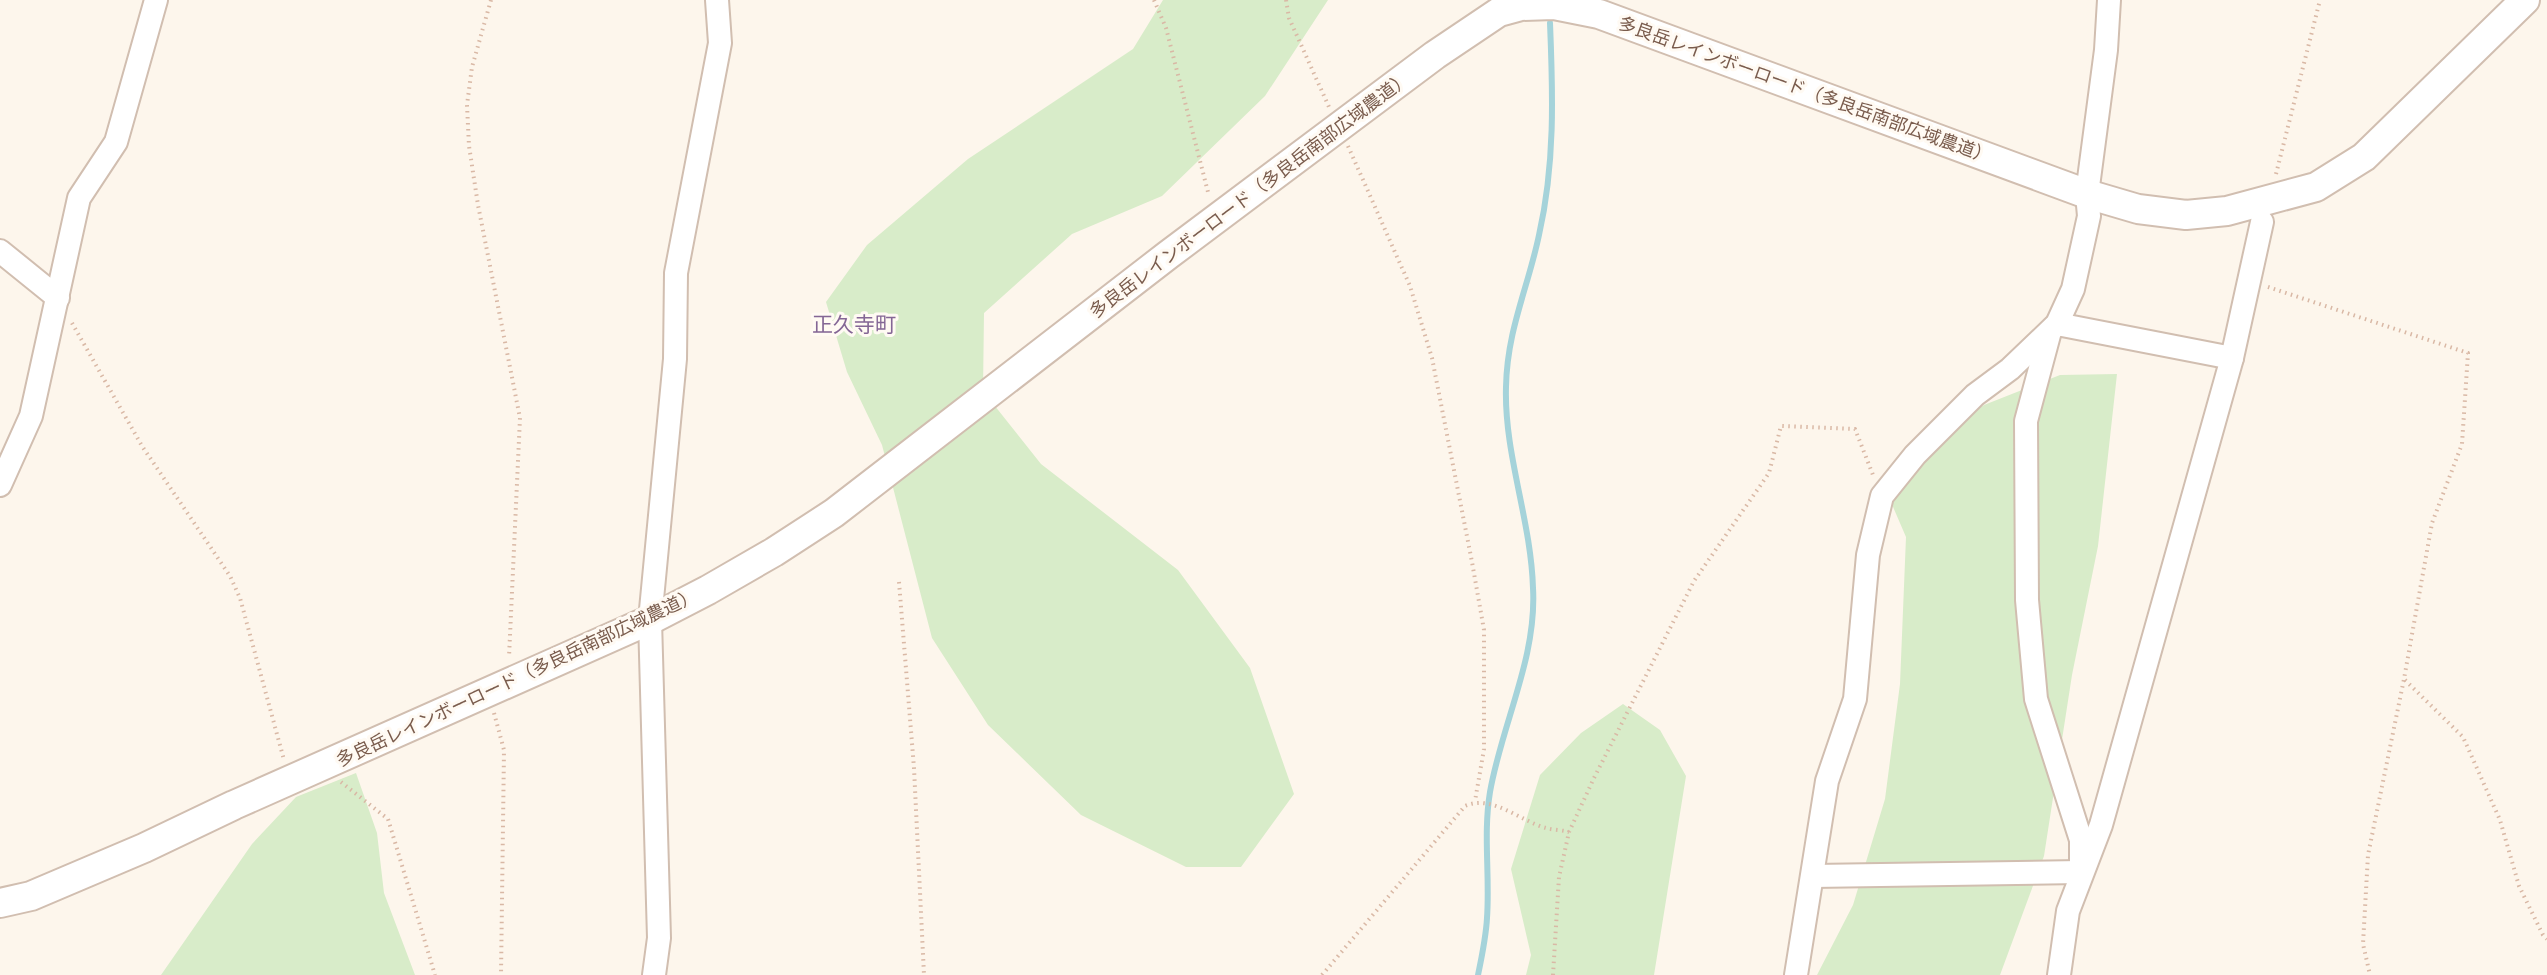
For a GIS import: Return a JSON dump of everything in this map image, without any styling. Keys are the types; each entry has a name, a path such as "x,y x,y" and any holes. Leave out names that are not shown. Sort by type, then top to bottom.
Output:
{"street":[{"path":"0,485 31,416 80,198 116,142 156,0"},
{"path":"654,975 659,938 650,620 675,359 676,273 720,43 717,0"},
{"path":"2081,872 2081,840 2036,699 2027,600 2026,420 2035,381 2053,329 2075,279 2089,216 2087,194 2106,50 2109,0"},
{"name":"多良岳レインボーロード（多良岳南部広域農道）","path":"0,903 31,896 65,882 650,620 774,552 834,513 1435,55 1499,12 1521,6 1554,5 1599,14 2087,194 2138,208 2186,214 2227,211 2316,187 2364,157 2524,0"},
{"path":"2059,975 2068,911 2081,872 2101,825 2232,358 2262,222"},
{"path":"0,251 58,298"},
{"path":"1796,975 1827,781 1855,699 1868,555 1882,496 1915,455 1975,396 2053,329 2232,358"},
{"path":"1813,876 2081,872"}],"path":[{"path":"491,0 472,67 467,105 469,146 478,205 520,418 498,687 504,750 501,975"},
{"path":"1154,0 1166,28 1189,124 1216,220"},
{"path":"1286,0 1289,18 1410,286 1432,358 1484,630 1484,749 1476,801"},
{"path":"2275,179 2320,0"},
{"path":"2250,280 2468,353 2462,444 2432,523 2404,680 2368,855 2363,944 2370,975"},
{"path":"58,298 142,446 230,576 240,598 289,781"},
{"path":"1553,975 1559,877 1569,831 1694,581 1769,473 1781,426 1855,429 1882,496"},
{"path":"899,582 914,768 924,975"},
{"path":"2404,680 2463,737 2500,820 2519,886 2542,935 2547,939"},
{"path":"321,767 388,819 435,975"},
{"path":"1322,975 1465,806 1476,801 1493,805 1545,828 1569,831"}],"green space":[{"path":"1163,0 1328,0 1265,96 1162,196 1072,234 984,313 983,391 1041,464 1178,570 1250,668 1294,794 1241,867 1186,867 1081,815 988,725 932,638 882,445 847,372 826,302 867,245 968,159 1133,49"},
{"path":"2117,374 2098,546 2072,675 2044,856 2000,975 1817,975 1853,905 1885,799 1900,684 1906,537 1881,479 1908,455 1984,405 2060,375"},
{"path":"1623,704 1660,730 1686,776 1654,975 1526,975 1531,955 1511,869 1540,775 1581,733"},
{"path":"356,773 377,833 384,893 415,975 161,975 252,844 296,797"}],"waterway":[{"path":"1478,975 1487,918 1487,823 1490,792 1495,766 1524,665 1533,614 1528,537 1509,437 1506,387 1510,347 1539,235 1548,182 1552,103 1550,23"}],"district":[{"name":"正久寺町","path":"854,325"}]}
